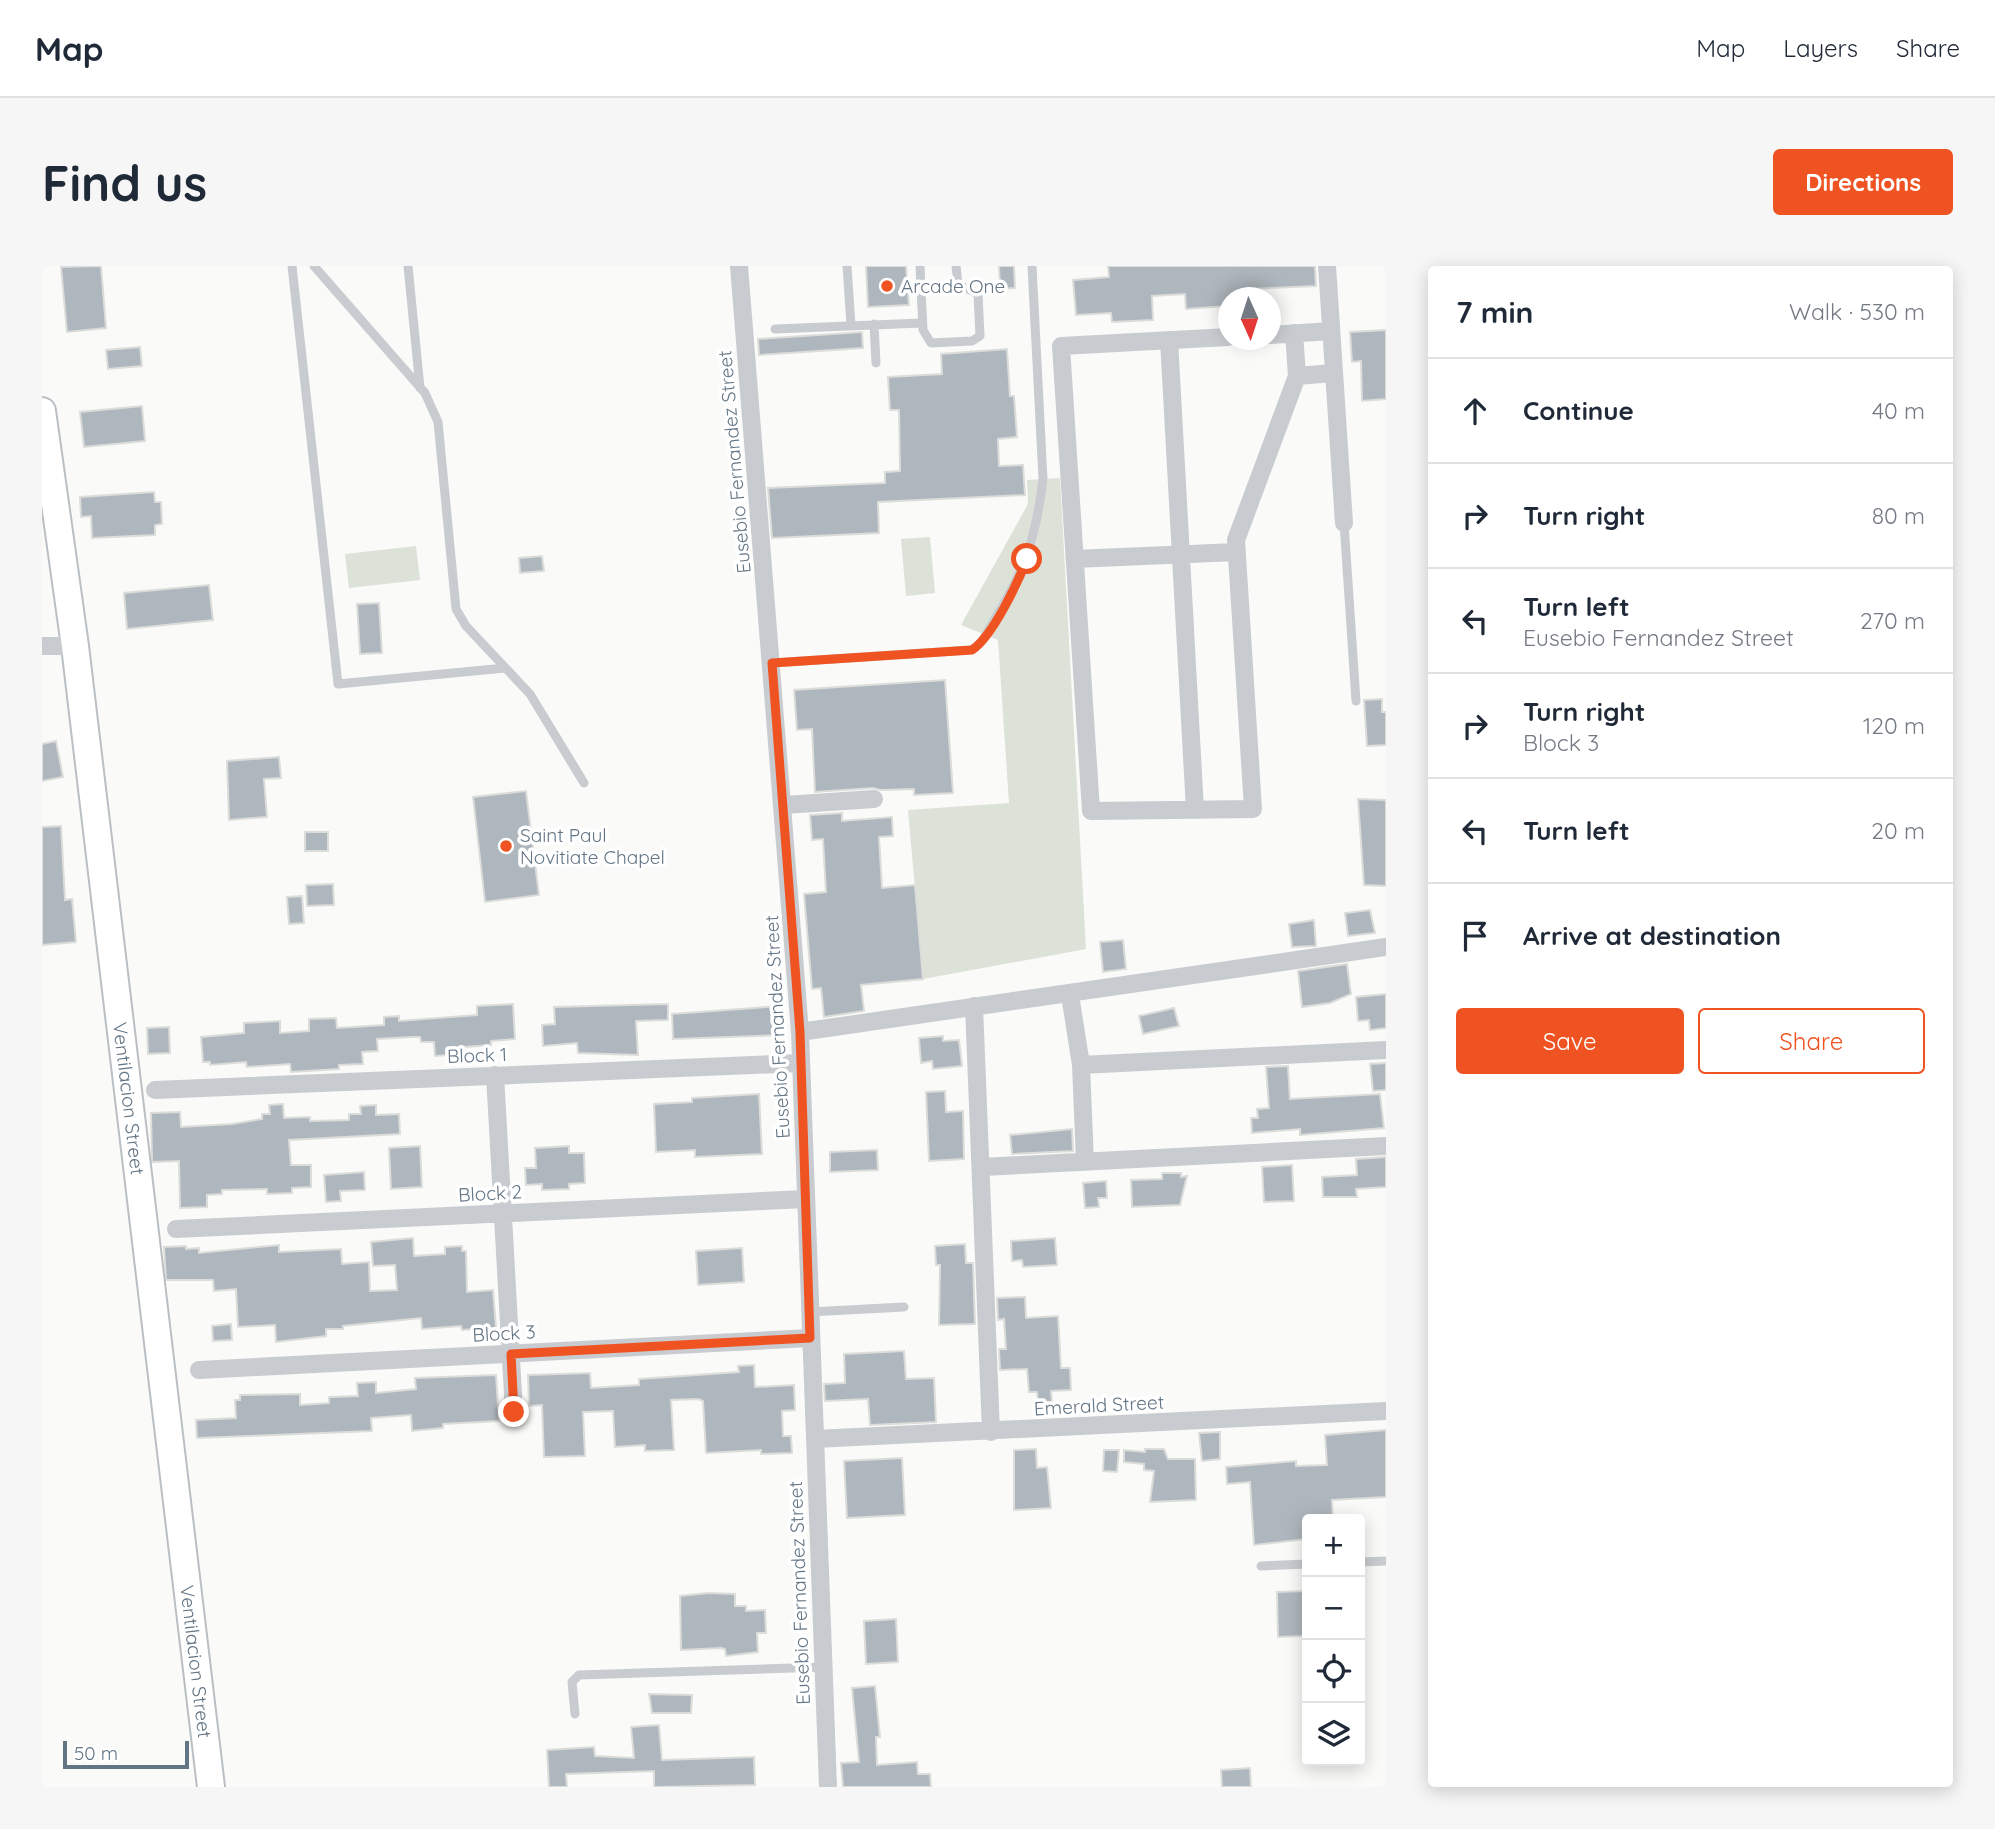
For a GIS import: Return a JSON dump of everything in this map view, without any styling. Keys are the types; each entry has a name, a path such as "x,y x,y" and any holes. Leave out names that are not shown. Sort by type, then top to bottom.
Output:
{"street":[{"name":"Eusebio Fernandez Street","path":"739,266 800,1032 828,1787"},
{"path":"1327,266 1344,523"},
{"path":"1281,334 1331,331"},
{"path":"1218,338 1062,346 1091,811 1253,809 1236,552 1242,519 1297,376 1294,333"},
{"path":"1169,340 1195,810"},
{"path":"1297,376 1334,373"},
{"name":"Ventilacion Street","path":"43,426 75,646 211,1787"},
{"path":"1075,559 1236,552"},
{"path":"42,646 75,646"},
{"path":"784,805 874,799"},
{"path":"800,1032 974,1006 1070,995 1386,947"},
{"path":"1070,995 1081,1065 1085,1162"},
{"path":"974,1006 991,1432"},
{"path":"1081,1065 1386,1050"},
{"name":"Block 1","path":"155,1090 801,1063"},
{"path":"495,1075 514,1412"},
{"path":"982,1167 1386,1146"},
{"name":"Block 2","path":"176,1229 806,1199"},
{"name":"Block 3","path":"199,1370 810,1338"},
{"name":"Emerald Street","path":"814,1440 1386,1410"}],"lane":[{"path":"292,266 338,684 505,668"},
{"path":"314,266 420,388 432,406 438,422 452,548 452,594 456,608 466,626 542,711 584,783"},
{"path":"408,266 420,388"},
{"path":"847,266 851,325"},
{"path":"919,266 920,289 922,323 925,338 931,343 972,341 980,336 978,294 958,284 920,289"},
{"path":"956,266 958,284"},
{"path":"772,663 970,650 976,647 986,634 1019,579 1039,510 1043,479 1032,266"},
{"path":"775,329 922,323"},
{"path":"874,324 876,363"},
{"path":"1344,523 1356,701"},
{"path":"809,1312 904,1307"},
{"path":"1365,1562 1386,1561"},
{"path":"1261,1566 1302,1564"},
{"path":"575,1714 572,1682 579,1675 823,1667"}],"shaded area":[{"path":"1060,478 1086,949 923,979 908,810 1009,803 998,640 961,625 1028,504 1027,480"},
{"path":"930,537 935,593 906,596 901,539"},
{"path":"416,546 420,580 349,588 345,554"}],"building":[{"path":"101,266 106,328 67,332 61,267"},
{"name":"Arcade One","path":"866,266 906,266 909,305 868,307"},
{"path":"999,266 1014,266 1015,288 1000,289"},
{"path":"1108,266 1315,266 1316,286 1218,287 1218,307 1186,309 1185,294 1152,296 1153,320 1112,322 1111,313 1076,315 1073,280 1109,277"},
{"path":"1386,330 1386,399 1362,401 1361,361 1352,362 1350,332"},
{"path":"862,332 863,348 759,355 758,339"},
{"path":"140,347 142,366 108,369 106,350"},
{"path":"1007,349 1010,396 1014,396 1017,437 998,439 999,466 1023,465 1025,495 878,502 879,533 772,538 768,488 885,483 885,472 900,471 899,410 890,410 888,377 942,374 941,354"},
{"path":"142,406 145,441 84,447 80,412"},
{"path":"154,492 155,502 161,502 162,524 155,525 155,535 92,538 91,516 81,517 80,497"},
{"path":"542,556 544,571 520,573 519,558"},
{"path":"209,585 213,620 127,629 124,593"},
{"path":"379,603 382,653 360,654 357,604"},
{"path":"945,680 953,793 914,795 914,789 873,788 815,792 812,729 797,730 794,690"},
{"path":"1382,699 1382,712 1386,712 1386,745 1367,746 1364,700"},
{"path":"56,741 63,777 42,781 42,744"},
{"path":"279,757 281,778 264,779 267,817 229,820 227,761"},
{"name":"Saint Paul Novitiate Chapel","path":"526,791 539,895 485,902 473,797"},
{"path":"1358,799 1386,800 1386,886 1364,885"},
{"path":"842,813 842,821 892,817 893,836 879,837 882,888 915,885 923,979 861,985 864,1011 824,1017 821,988 812,989 804,894 826,892 823,839 812,840 810,815"},
{"path":"61,826 65,900 72,899 76,942 42,945 42,827"},
{"path":"305,832 328,832 328,851 305,851"},
{"path":"333,884 334,905 307,906 306,885"},
{"path":"302,896 304,923 289,924 287,897"},
{"path":"1370,910 1375,933 1348,936 1345,913"},
{"path":"1314,920 1316,946 1292,947 1289,924"},
{"path":"1123,940 1126,969 1103,972 1100,942"},
{"path":"1347,964 1351,994 1330,1003 1302,1007 1298,971"},
{"path":"1386,994 1386,1028 1370,1030 1369,1020 1358,1021 1356,997"},
{"path":"513,1004 515,1039 491,1041 491,1045 464,1047 465,1054 435,1056 434,1042 421,1042 420,1037 412,1037 377,1039 378,1051 362,1052 363,1064 339,1065 339,1069 291,1072 290,1064 247,1067 246,1062 210,1065 210,1062 203,1062 201,1037 244,1033 244,1023 280,1021 280,1033 309,1031 309,1019 336,1018 337,1028 384,1025 384,1017 399,1016 399,1021 477,1015 477,1006"},
{"path":"668,1004 668,1020 636,1021 638,1055 578,1053 577,1043 543,1046 542,1025 555,1024 554,1007"},
{"path":"780,1006 782,1035 673,1039 672,1014"},
{"path":"1174,1008 1179,1026 1143,1034 1139,1016"},
{"path":"169,1027 170,1053 148,1054 147,1028"},
{"path":"943,1036 943,1041 959,1040 962,1066 933,1069 932,1061 921,1063 919,1038"},
{"path":"1386,1063 1386,1090 1373,1091 1370,1064"},
{"path":"1288,1066 1290,1099 1380,1094 1384,1128 1300,1135 1300,1129 1252,1133 1251,1118 1258,1118 1257,1109 1269,1108 1266,1067"},
{"path":"945,1091 946,1112 963,1111 964,1159 929,1161 926,1092"},
{"path":"759,1094 762,1154 695,1157 695,1150 656,1152 654,1104 692,1102 692,1098"},
{"path":"283,1104 284,1118 310,1117 310,1121 349,1120 349,1114 361,1114 360,1106 376,1105 376,1115 399,1114 400,1134 289,1140 291,1165 311,1165 311,1187 292,1188 292,1193 267,1194 267,1189 222,1190 222,1194 207,1195 207,1207 180,1208 179,1161 152,1162 151,1113 180,1112 181,1127 232,1124 262,1119 262,1114 270,1114 269,1105"},
{"path":"1072,1129 1073,1151 1012,1154 1010,1135"},
{"path":"420,1146 422,1187 391,1189 389,1148"},
{"path":"569,1146 569,1153 584,1153 585,1183 569,1184 569,1189 542,1190 542,1184 526,1185 525,1168 536,1168 535,1148"},
{"path":"877,1150 878,1170 830,1172 830,1152"},
{"path":"1386,1157 1386,1187 1356,1189 1357,1197 1323,1197 1322,1177 1357,1175 1356,1159"},
{"path":"1292,1165 1294,1201 1264,1202 1262,1167"},
{"path":"364,1172 365,1190 340,1191 341,1201 326,1202 324,1175"},
{"path":"1162,1173 1181,1173 1181,1177 1187,1176 1180,1205 1132,1207 1131,1180 1162,1179"},
{"path":"1106,1181 1107,1198 1098,1198 1099,1207 1085,1208 1083,1183"},
{"path":"413,1238 414,1256 445,1254 445,1247 462,1246 462,1251 466,1251 467,1292 493,1290 496,1328 462,1330 461,1326 422,1329 421,1318 343,1326 343,1329 326,1329 326,1336 276,1342 275,1325 238,1327 236,1289 214,1291 213,1280 166,1280 164,1247 199,1248 199,1253 279,1245 279,1252 341,1249 342,1264 369,1262 370,1291 397,1290 395,1265 373,1266 371,1242"},
{"path":"1055,1238 1057,1265 1023,1267 1022,1260 1012,1261 1011,1241"},
{"path":"965,1244 966,1263 973,1263 975,1324 939,1325 940,1265 936,1265 935,1246"},
{"path":"742,1248 744,1282 698,1285 696,1251"},
{"path":"1025,1297 1026,1318 1058,1316 1061,1368 1070,1368 1071,1390 1051,1391 1052,1402 1038,1404 1037,1392 1029,1392 1027,1369 1000,1370 999,1349 1006,1349 1004,1319 998,1320 997,1298"},
{"path":"231,1324 232,1340 213,1341 212,1326"},
{"path":"904,1351 906,1379 934,1378 936,1422 870,1425 868,1399 825,1401 824,1384 845,1383 844,1354"},
{"path":"754,1365 755,1387 794,1385 795,1410 782,1411 783,1436 791,1436 792,1453 761,1454 761,1450 706,1453 703,1401 698,1399 671,1400 674,1450 645,1451 645,1445 615,1447 613,1411 583,1412 585,1456 544,1457 542,1405 529,1406 528,1375 590,1373 591,1388 639,1385 639,1379 739,1372 738,1366"},
{"path":"496,1375 499,1421 443,1424 443,1428 412,1431 411,1415 371,1418 372,1431 197,1438 196,1420 236,1418 235,1400 240,1400 240,1395 300,1394 300,1405 329,1403 329,1397 358,1396 357,1383 376,1382 376,1393 416,1389 415,1378"},
{"path":"1386,1430 1386,1497 1332,1500 1333,1514 1302,1514 1302,1540 1254,1545 1250,1482 1227,1484 1226,1467 1296,1461 1296,1466 1327,1465 1325,1435"},
{"path":"1220,1432 1220,1459 1202,1461 1199,1433"},
{"path":"1036,1449 1037,1468 1047,1467 1051,1508 1014,1510 1014,1450"},
{"path":"1145,1449 1164,1449 1168,1459 1195,1459 1196,1500 1150,1502 1154,1471 1144,1470 1144,1464 1124,1462 1124,1450 1145,1452"},
{"path":"1104,1450 1119,1450 1117,1472 1103,1471"},
{"path":"902,1458 905,1515 847,1518 844,1461"},
{"path":"1302,1591 1302,1636 1278,1637 1277,1592"},
{"path":"735,1594 735,1606 746,1606 746,1611 765,1610 766,1633 757,1633 758,1652 726,1656 725,1649 721,1648 681,1650 680,1596"},
{"path":"896,1619 898,1662 866,1664 864,1621"},
{"path":"875,1686 880,1737 876,1737 877,1765 917,1762 918,1774 930,1774 931,1787 843,1787 841,1763 859,1762 852,1688"},
{"path":"649,1694 692,1695 691,1713 652,1713"},
{"path":"659,1725 662,1760 754,1757 755,1785 654,1787 654,1771 566,1774 567,1787 549,1787 547,1750 594,1747 595,1756 634,1758 631,1727"},
{"path":"1250,1768 1251,1787 1222,1787 1221,1770"}],"place":[{"name":"Arcade One","path":"887,286"},
{"name":"Saint Paul Novitiate Chapel","path":"506,846"}],"route":[{"path":"514,1412 511,1354 810,1338 800,1032 772,663 972,650 986,634 1019,579 1027,559"}]}
